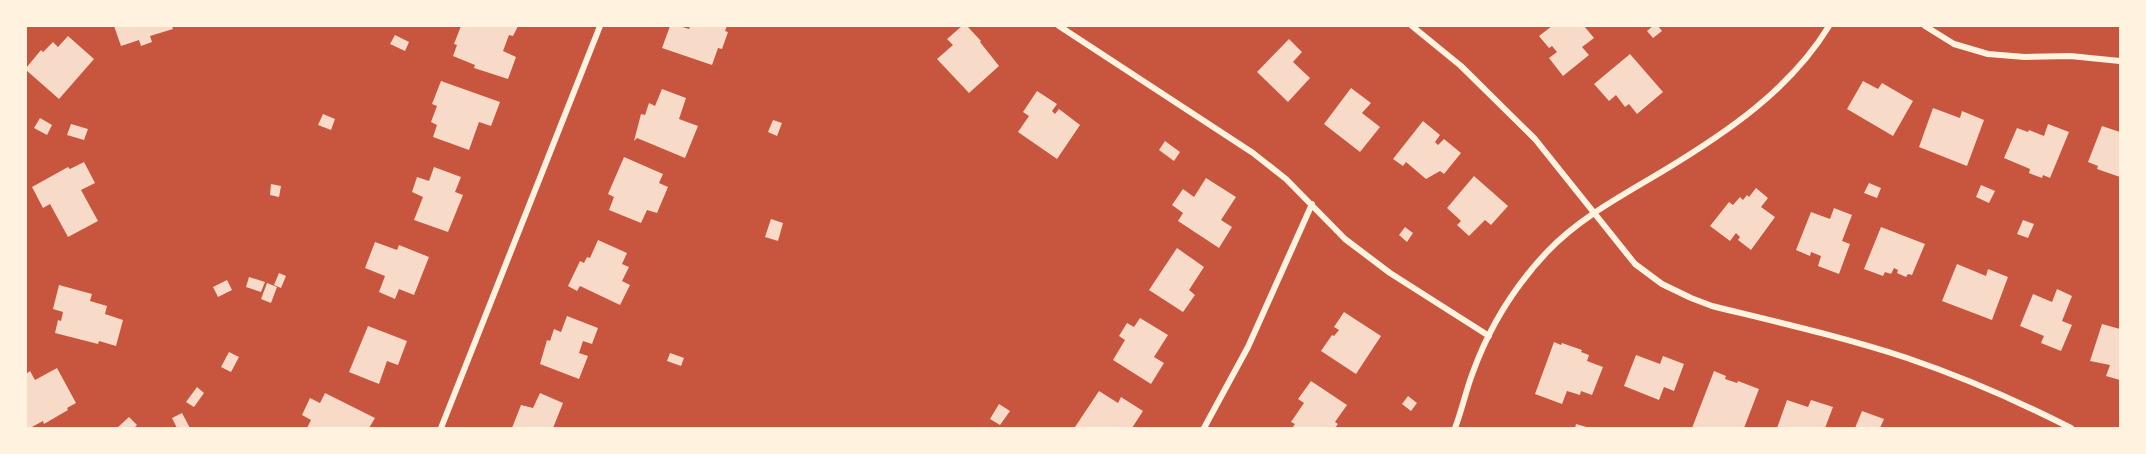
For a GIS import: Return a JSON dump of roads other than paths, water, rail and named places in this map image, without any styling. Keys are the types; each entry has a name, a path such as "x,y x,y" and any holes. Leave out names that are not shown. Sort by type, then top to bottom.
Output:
{"street":[{"path":"441,429 600,26"},
{"path":"1059,26 1253,153 1286,178 1345,239 1381,266 1489,336"},
{"path":"1412,26 1461,66 1535,139 1635,264 1662,284 1712,306 1908,358 1991,390 2071,429"},
{"path":"1455,429 1473,371 1497,320 1528,275 1547,253 1562,238 1594,214 1736,124 1760,106 1780,88 1829,26"},
{"path":"1925,26 1954,44 1988,54 2025,57 2070,56 2121,62"},
{"path":"1204,429 1248,346 1312,204"}]}
